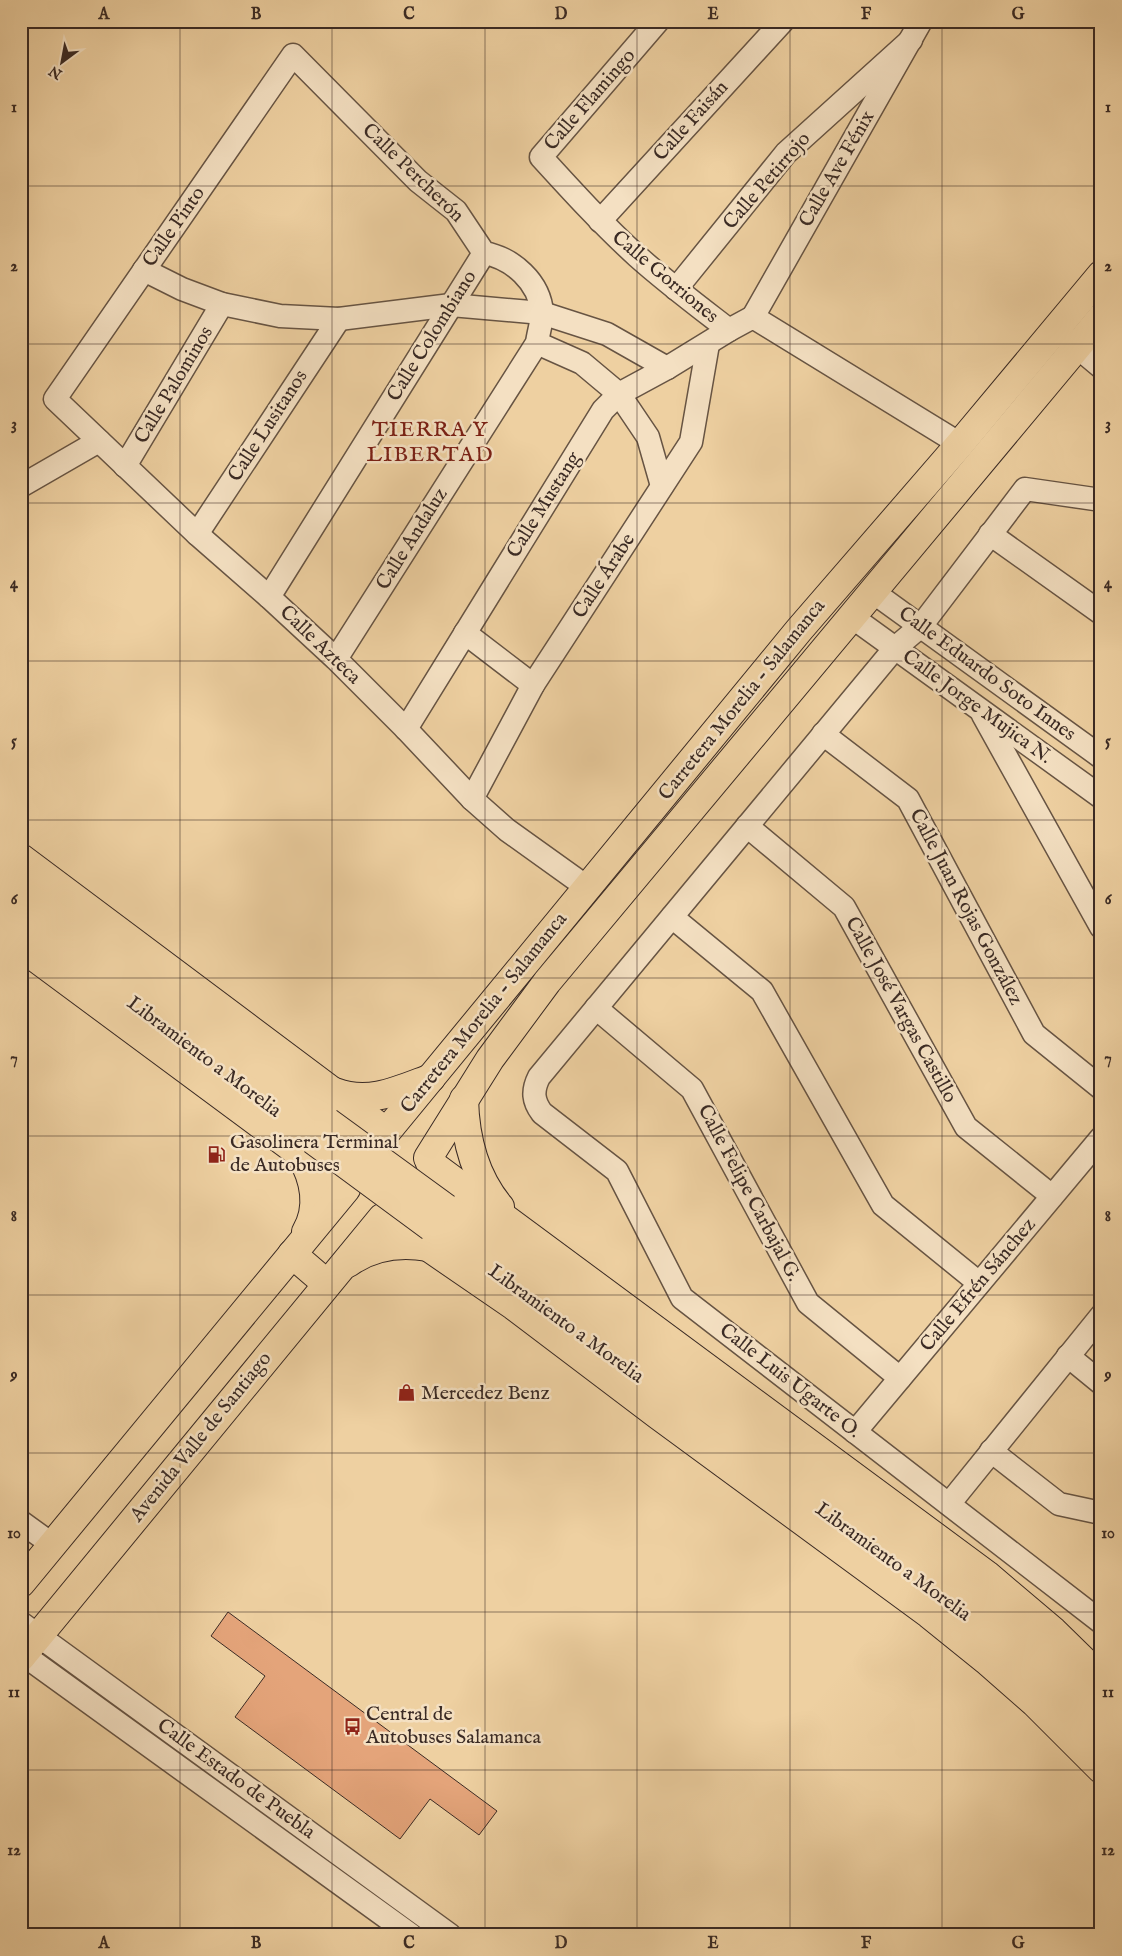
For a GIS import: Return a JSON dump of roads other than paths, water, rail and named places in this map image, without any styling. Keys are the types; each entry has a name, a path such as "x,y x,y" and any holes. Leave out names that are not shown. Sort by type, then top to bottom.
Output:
{"main road":[{"name":"Carretera Morelia - Salamanca","path":"386,1130 432,1078 799,630 960,444 1101,275"},
{"name":"Carretera Morelia - Salamanca","path":"429,1160 464,1099 518,1020 547,982 1101,318"},
{"path":"799,630 828,609 873,592"},
{"path":"21,858 328,1089 386,1130 410,1137 422,1148 429,1160 431,1171 429,1187 422,1202 402,1216 384,1218"},
{"name":"Libramiento a Morelia","path":"21,890 314,1138"},
{"name":"Libramiento a Morelia","path":"21,919 314,1138 956,1607 1001,1643 1101,1740"},
{"path":"21,947 314,1138 354,1203 360,1208 374,1216 435,1227 514,1306 658,1415 929,1614 1000,1672 1042,1710 1101,1769"},
{"path":"328,1089 357,1098 372,1097 387,1095 432,1078"},
{"path":"464,1099 465,1126 471,1152 480,1177 494,1200 511,1220 531,1238"},
{"path":"21,1583 346,1188 345,1161 354,1146 367,1135 386,1130"},
{"path":"297,1247 309,1228 314,1213 315,1197 308,1167 314,1138"},
{"path":"429,1160 531,1238 987,1575 1053,1631 1101,1678"},
{"name":"Avenida Valle de Santiago","path":"25,1645 384,1218"},
{"path":"297,1247 332,1278 364,1253 380,1248 413,1244 435,1227"},
{"name":"Libramiento a Morelia","path":"435,1227 993,1608 1042,1649 1101,1706"}],"street":[{"name":"Calle Flamingo","path":"541,157 658,21"},
{"name":"Calle Faisán","path":"600,221 783,21"},
{"name":"Calle Petirrojo","path":"676,289 786,153 916,31"},
{"name":"Calle Ave Fénix","path":"753,317 916,31"},
{"name":"Calle Percherón","path":"293,55 418,181 456,211 484,253"},
{"name":"Calle Pinto","path":"55,399 293,55"},
{"name":"Calle Gorriones","path":"541,157 600,221 676,289 729,330 753,317"},
{"path":"484,253 493,255 517,267 534,287 542,312 537,343 582,362 619,394 648,436 662,486"},
{"name":"Calle Colombiano","path":"269,597 484,253"},
{"path":"144,270 182,289 222,304 280,316 340,319 451,305 542,312 607,334 667,368"},
{"name":"Calle Palominos","path":"125,466 222,304"},
{"path":"753,317 960,444"},
{"name":"Calle Lusitanos","path":"198,534 340,319"},
{"path":"1055,329 1101,367"},
{"name":"Calle Mustang","path":"406,730 603,410 619,394 667,368 729,330"},
{"name":"Calle Andaluz","path":"336,659 537,343"},
{"name":"Calle Árabe","path":"472,799 534,685 691,442 708,344"},
{"name":"Calle Azteca","path":"55,399 198,534 336,659 472,799 507,830 588,888"},
{"path":"21,486 99,441"},
{"path":"596,1008 895,648 921,626 1025,489 1101,500"},
{"path":"990,534 1101,613"},
{"name":"Calle Eduardo Soto Innes","path":"873,592 1101,757"},
{"name":"Calle Jorge Mujica N.","path":"852,617 1101,797"},
{"path":"465,633 534,685"},
{"path":"980,710 1101,927"},
{"name":"Calle Juan Rojas González","path":"823,734 908,799 1034,1034 1101,1088"},
{"name":"Calle José Vargas Castillo","path":"747,826 844,907 966,1127 1052,1196"},
{"path":"672,917 762,990 884,1204 979,1283"},
{"name":"Calle Luis Ugarte O.","path":"596,1008 539,1077 535,1086 534,1096 542,1113 616,1171 682,1298 1101,1622"},
{"name":"Calle Felipe Carbajal G.","path":"596,1008 692,1088 808,1303 900,1378"},
{"name":"Calle Efrén Sánchez","path":"855,1432 1101,1138"},
{"path":"949,1504 1101,1316"},
{"path":"1068,1356 1101,1383"},
{"path":"991,1451 1059,1504 1101,1513"},
{"path":"21,1522 53,1544"},
{"name":"Calle Estado de Puebla","path":"25,1645 411,1935"},
{"name":"Calle Estado de Puebla","path":"25,1645 450,1935"}],"place":[{"name":"Gasolinera Terminal de Autobuses","path":"216,1154"},
{"name":"Mercedez Benz","path":"407,1393"},
{"name":"Central de Autobuses Salamanca","path":"352,1726"}],"district":[{"name":"TIERRA Y LIBERTAD","path":"430,442"}]}
